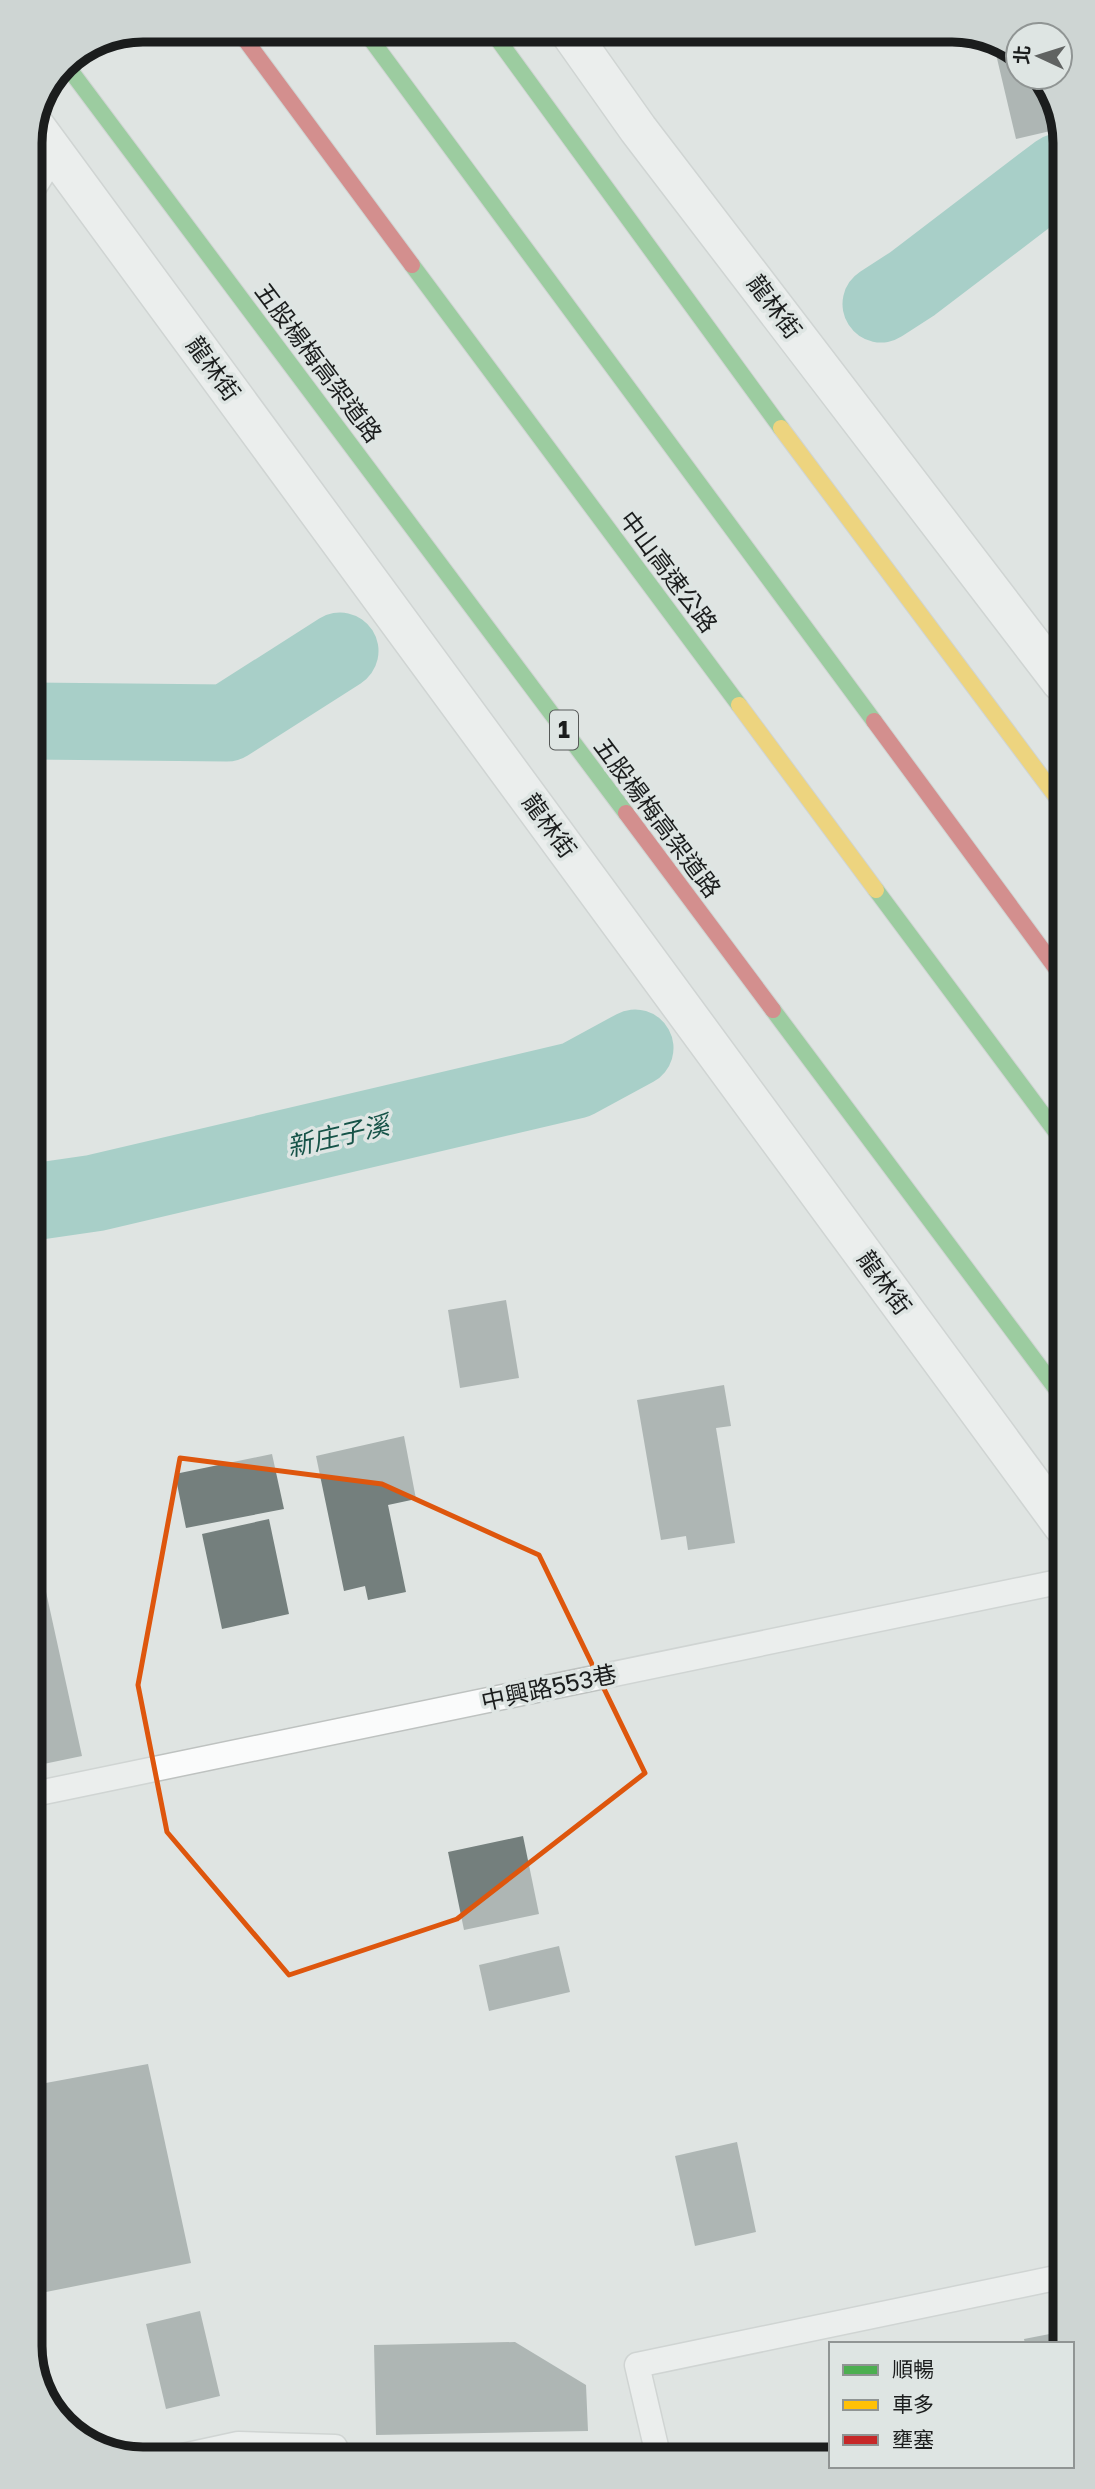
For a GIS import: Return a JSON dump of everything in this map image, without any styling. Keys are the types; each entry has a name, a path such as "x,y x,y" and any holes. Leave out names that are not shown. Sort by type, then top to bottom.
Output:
{"highway":[{"name":"中山高速公路","path":"247,42 1053,1128"},
{"path":"373,42 1053,963"},
{"path":"500,42 771,415 1053,792"},
{"name":"五股楊梅高架道路","path":"72,72 1053,1385"}],"street":[{"name":"龍林街","path":"577,42 710,223 1053,672"},
{"name":"龍林街","path":"45,140 1053,1512"}],"lane":[{"name":"中興路553巷","path":"42,1792 1053,1583"},
{"path":"656,2447 637,2365 1053,2278"}],"highlighted area":[{"path":"180,1458 382,1484 539,1555 645,1773 457,1919 289,1975 167,1832 138,1685"}],"building":[{"path":"996,53 1004,57 1004,88"},
{"path":"1005,91 1039,91 1048,111 1052,131 1016,139"},
{"path":"506,1300 519,1378 460,1388 448,1310"},
{"path":"724,1385 731,1426 716,1428 735,1543 688,1550 686,1536 661,1540 637,1400"},
{"path":"404,1436 416,1499 388,1505 406,1592 368,1600 365,1586 344,1591 316,1456"},
{"path":"272,1454 284,1509 186,1528 175,1474"},
{"path":"269,1519 289,1614 222,1629 202,1534"},
{"path":"42,1574 82,1756 42,1764"},
{"path":"523,1836 539,1914 464,1930 448,1852"},
{"path":"559,1946 570,1992 489,2011 479,1965"},
{"path":"148,2064 191,2263 42,2293 42,2084"},
{"path":"737,2142 756,2232 695,2246 675,2156"},
{"path":"200,2311 220,2396 166,2409 146,2324"},
{"path":"1053,2333 1053,2342 1025,2342 1024,2339"},
{"path":"515,2342 586,2385 588,2431 376,2435 374,2345"}],"waterway":[{"path":"881,304 912,284 1053,177"},
{"path":"42,721 227,723 340,651"},
{"name":"新庄子溪","path":"42,1201 95,1193 576,1080 635,1048"}],"traffic: fast":[{"path":"373,42 874,721"},
{"path":"500,42 781,428"},
{"path":"72,72 626,813"},
{"path":"412,265 739,705"},
{"path":"876,890 1053,1128"},
{"path":"773,1010 1053,1385"}],"traffic: slow":[{"path":"781,428 1053,792"},
{"path":"739,705 876,890"}],"traffic: jam":[{"path":"247,42 412,265"},
{"path":"874,721 1053,964"},
{"path":"626,813 773,1010"}]}
